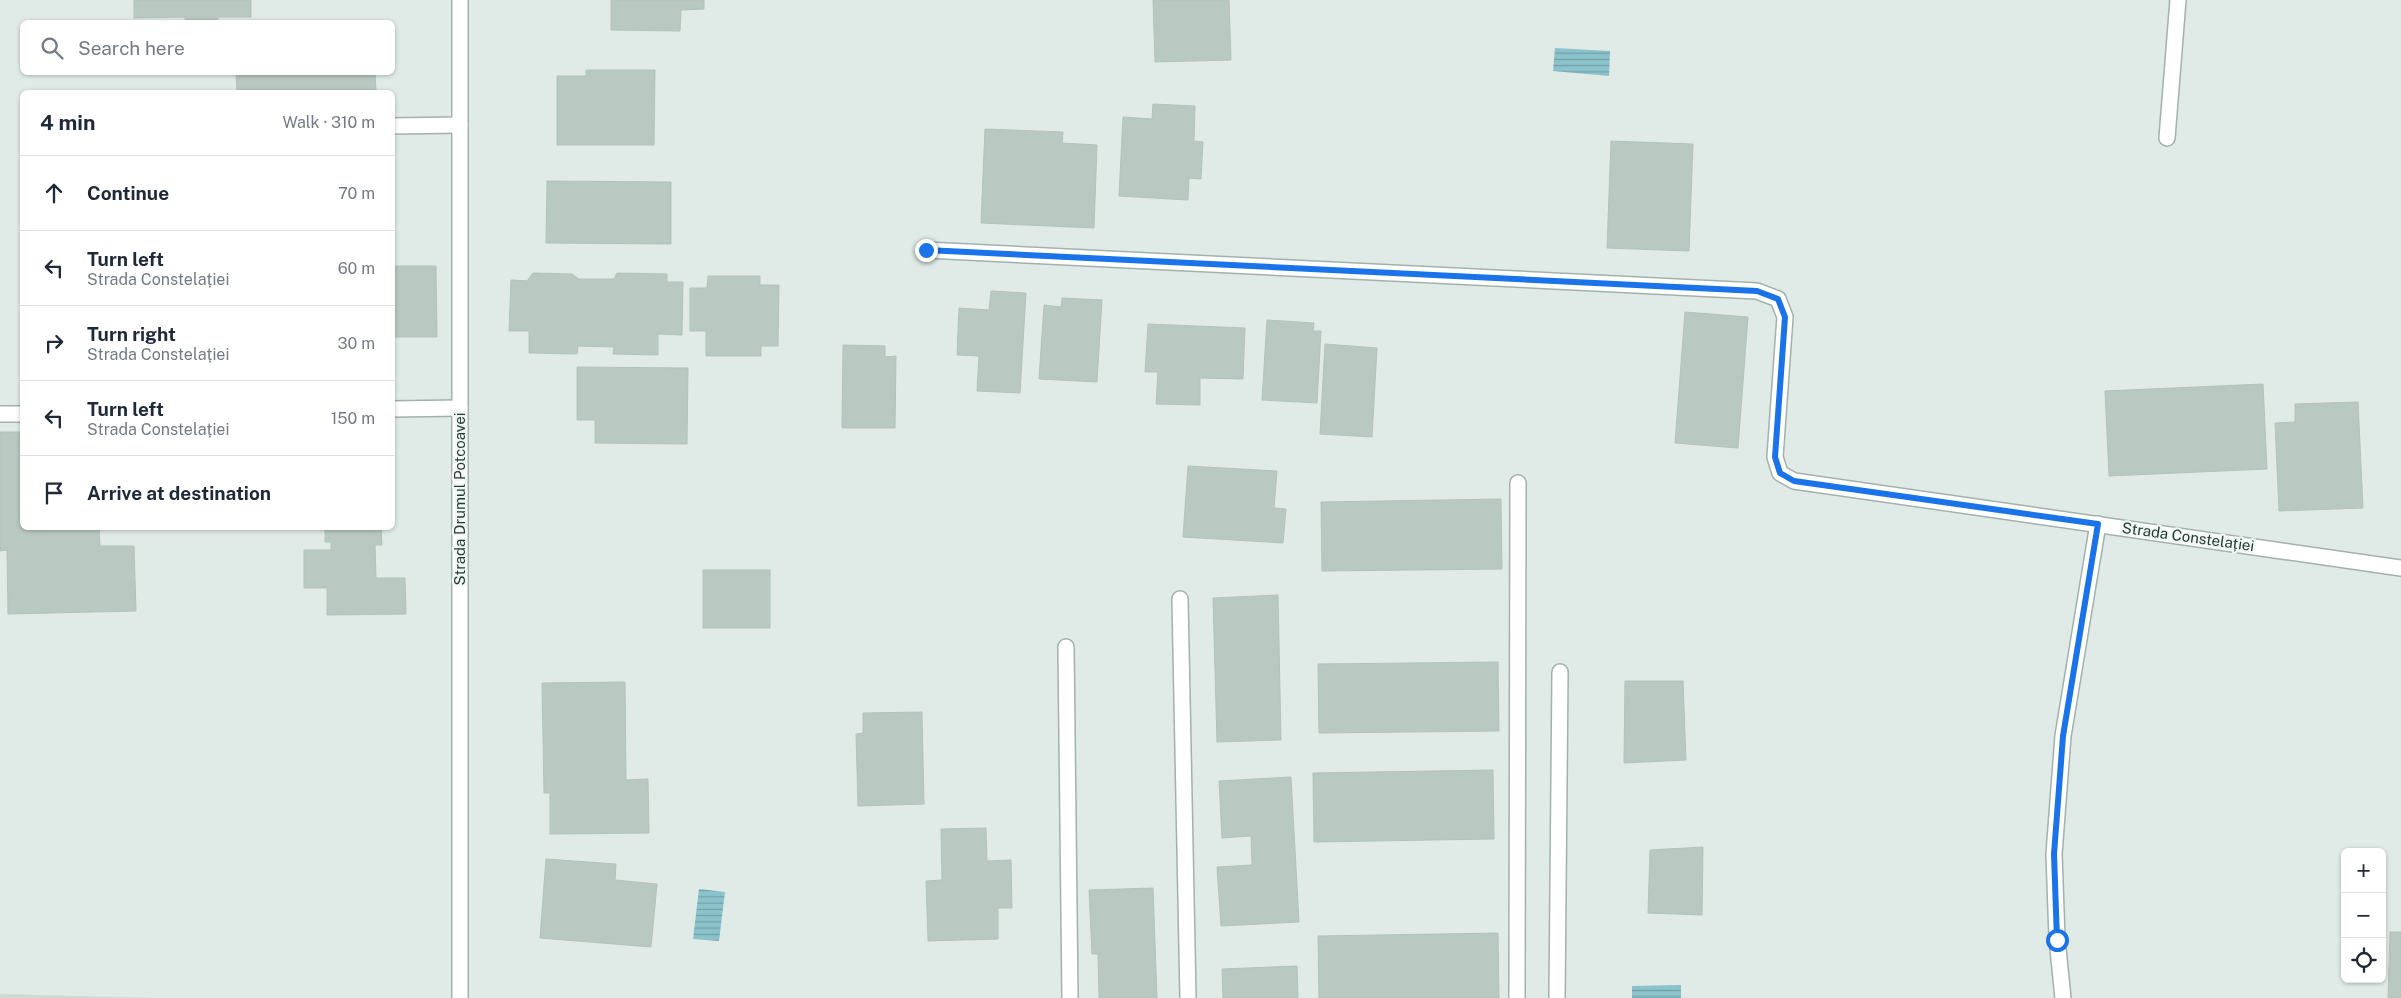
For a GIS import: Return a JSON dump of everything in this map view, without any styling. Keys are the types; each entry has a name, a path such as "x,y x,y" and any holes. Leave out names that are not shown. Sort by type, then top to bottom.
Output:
{"street":[{"name":"Strada Drumul Potcoavei","path":"460,0 460,998"},
{"path":"2167,138 2178,0"},
{"path":"395,126 460,125"},
{"name":"Strada Constelației","path":"926,250 1757,291 1778,299 1785,317 1775,457 1780,473 1794,481 2401,568"},
{"path":"395,409 460,408"},
{"path":"0,414 20,414"},
{"path":"1517,998 1518,483"},
{"path":"2063,998 2057,940 2054,854 2063,736 2098,524"},
{"path":"1180,599 1188,998"},
{"path":"1066,647 1070,998"},
{"path":"1557,998 1560,672"}],"shaded area":[{"path":"0,994 157,998 0,998"}],"water":[{"path":"1555,48 1610,51 1609,76 1553,71"},
{"path":"699,889 725,892 719,941 693,939"},
{"path":"1681,985 1681,998 1632,998 1632,986"}],"building":[{"path":"134,0 251,0 251,17 218,17 218,20 185,20 185,17 134,18"},
{"path":"611,0 704,0 704,9 681,10 680,31 611,30"},
{"path":"1153,0 1229,0 1231,60 1155,62"},
{"path":"586,70 655,70 654,145 557,145 557,76 586,76"},
{"path":"236,75 375,75 376,90 237,90"},
{"path":"1153,104 1195,106 1194,141 1203,142 1201,179 1189,178 1188,200 1119,196 1123,117 1152,119"},
{"path":"985,129 1063,132 1062,143 1097,145 1094,228 981,223"},
{"path":"1611,141 1693,144 1689,251 1607,248"},
{"path":"547,181 671,182 671,244 546,243"},
{"path":"395,266 436,266 437,337 395,337"},
{"path":"533,273 572,274 579,279 614,279 617,273 667,274 667,282 683,282 682,335 658,334 658,355 613,354 614,347 578,346 577,354 529,353 529,331 509,331 511,280 527,281"},
{"path":"708,276 760,276 760,285 779,285 778,346 761,346 761,356 706,356 706,331 690,331 690,288 707,288"},
{"path":"991,291 1026,293 1020,393 977,391 979,356 957,355 959,308 989,310"},
{"path":"1062,298 1102,300 1097,382 1039,379 1044,305 1061,307"},
{"path":"1685,312 1748,317 1738,448 1675,443"},
{"path":"1267,320 1314,323 1313,331 1321,331 1317,403 1262,400"},
{"path":"1148,324 1245,328 1243,379 1200,378 1200,405 1156,404 1158,372 1145,372"},
{"path":"1325,344 1377,348 1372,437 1320,434"},
{"path":"843,345 885,346 885,357 896,356 895,428 842,428"},
{"path":"577,367 688,368 687,444 595,443 595,420 577,420"},
{"path":"2263,384 2267,469 2109,476 2105,391"},
{"path":"2358,402 2363,508 2279,511 2275,423 2295,422 2295,404"},
{"path":"0,432 20,432 20,530 99,530 100,546 134,546 136,611 8,614 7,550 0,551"},
{"path":"1188,466 1277,471 1274,508 1286,509 1283,543 1183,537"},
{"path":"1501,499 1502,569 1322,571 1321,502"},
{"path":"325,530 381,530 382,545 375,545 376,578 405,578 406,614 327,615 327,588 304,588 304,550 331,550 331,542 325,542"},
{"path":"703,570 770,570 770,628 703,628"},
{"path":"1278,595 1281,740 1217,742 1213,598"},
{"path":"1498,662 1499,731 1319,733 1318,664"},
{"path":"1625,681 1683,681 1686,760 1624,763"},
{"path":"625,682 626,780 648,779 649,833 550,834 550,793 544,793 542,683"},
{"path":"922,712 924,804 858,806 856,734 863,733 863,713"},
{"path":"1493,770 1494,839 1314,842 1313,773"},
{"path":"1291,777 1299,922 1221,926 1217,867 1252,865 1251,836 1222,838 1219,781"},
{"path":"986,828 987,861 1011,860 1012,908 998,908 998,939 928,941 926,881 942,880 941,829"},
{"path":"1703,847 1702,915 1648,913 1650,850"},
{"path":"546,859 616,864 615,880 657,884 651,947 540,938"},
{"path":"1153,888 1157,998 1099,998 1098,954 1092,954 1089,890"},
{"path":"2390,932 2401,932 2401,998 2388,998"},
{"path":"1498,933 1499,998 1319,998 1318,936"},
{"path":"1297,966 1298,998 1223,998 1222,969"}],"route":[{"path":"926,250 1757,291 1778,299 1785,317 1775,457 1780,473 1794,481 2098,524 2063,736 2054,854 2057,940"}]}
